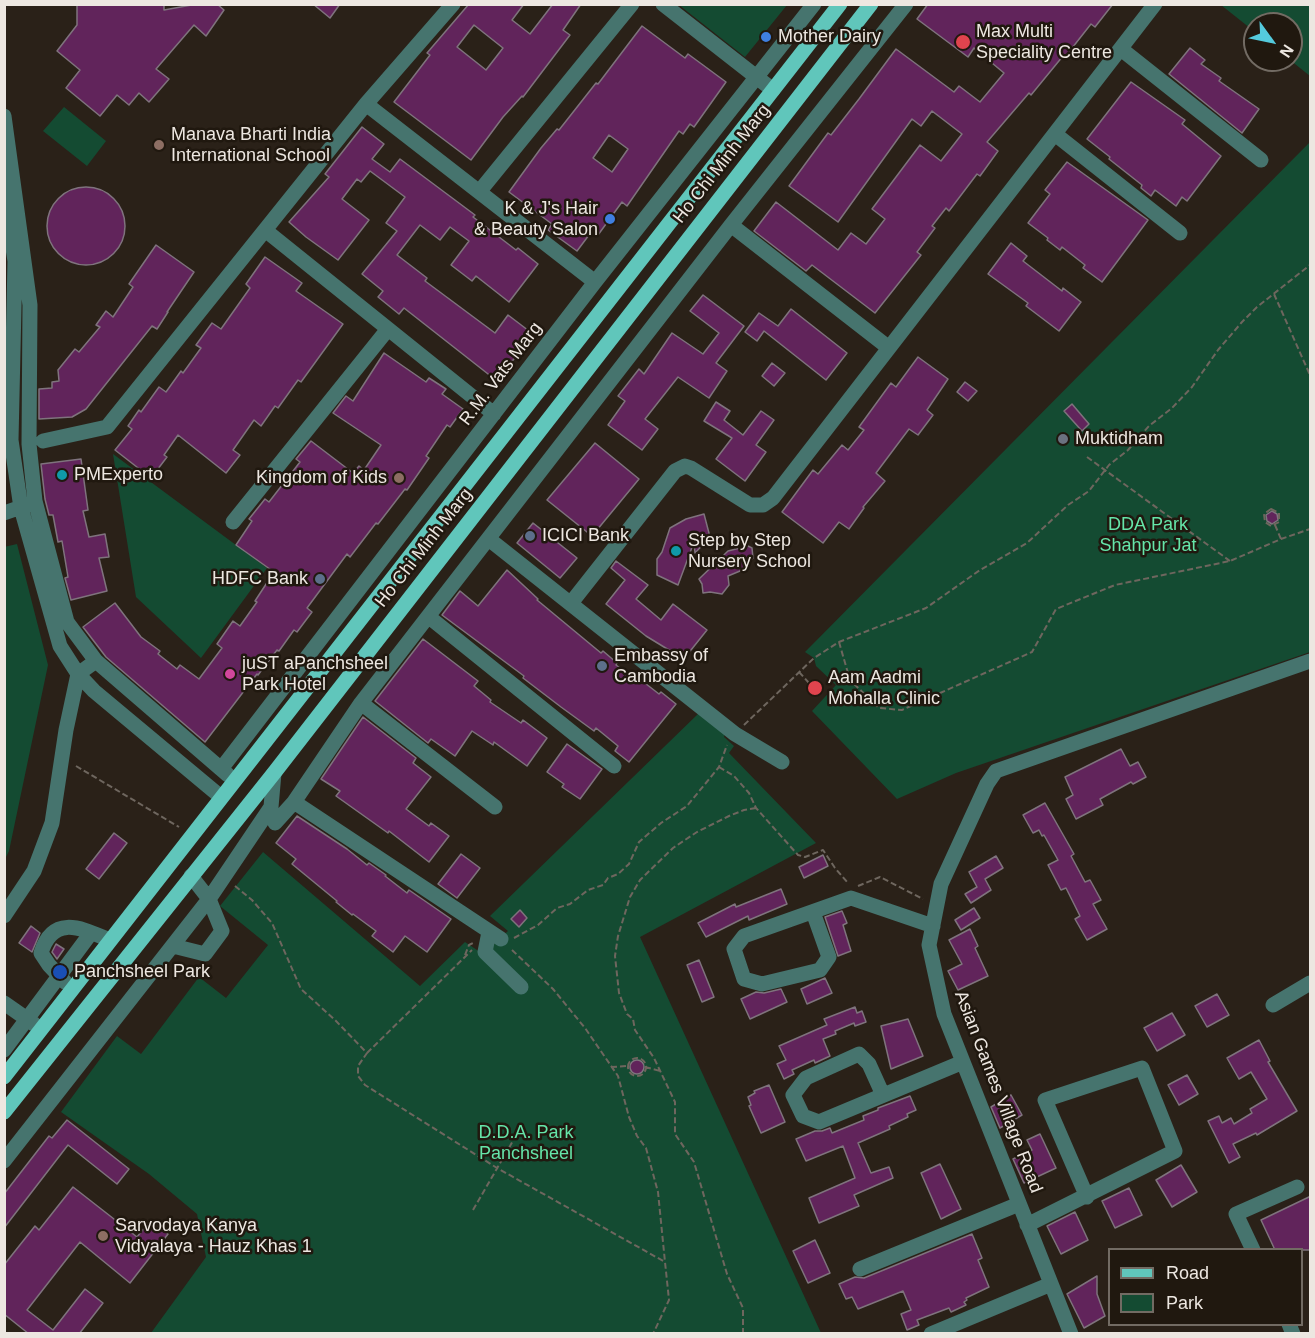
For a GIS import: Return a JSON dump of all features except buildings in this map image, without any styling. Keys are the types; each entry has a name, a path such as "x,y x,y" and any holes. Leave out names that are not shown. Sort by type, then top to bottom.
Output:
{"main road":[{"name":"Ho Chi Minh Marg","path":"4,1077 840,4"},
{"name":"Ho Chi Minh Marg","path":"4,1112 274,773 871,4"}],"street":[{"path":"43,441 107,427 366,104 453,4"},
{"path":"479,192 632,4"},
{"path":"663,4 772,90"},
{"name":"R.M. Vats Marg","path":"221,769 595,282 814,4"},
{"path":"275,823 294,802 361,703 490,540 731,225 906,4"},
{"path":"571,603 675,471 680,468 685,466 691,468 750,505 763,505 773,498 1155,4"},
{"path":"1121,49 1260,160"},
{"path":"366,104 595,282"},
{"path":"4,116 23,305 29,444 35,501 67,622 96,661 235,781"},
{"path":"1055,134 1180,233"},
{"path":"4,190 10,263 23,305 8,422 21,508 60,646 78,674 94,691 221,797"},
{"path":"731,225 889,348"},
{"path":"265,230 494,414"},
{"path":"233,522 388,329"},
{"path":"4,513 35,501"},
{"path":"490,540 571,603 730,740 782,762"},
{"path":"429,617 614,766"},
{"path":"4,916 34,871 52,823 78,674 96,661"},
{"name":"Asian Games Village Road","path":"1071,1334 944,1014 929,945 941,884 987,784 996,771 1311,661"},
{"path":"361,703 495,807"},
{"path":"148,736 163,719"},
{"path":"184,765 199,749"},
{"path":"4,1161 209,899 271,807 274,773"},
{"path":"294,802 502,941"},
{"path":"173,946 205,954 222,932 209,899 191,876"},
{"path":"813,912 829,957 820,970 762,984 744,979 734,949 744,936 851,898 933,926"},
{"path":"73,990 41,953 50,935 59,928 73,928 110,940"},
{"path":"4,1050 91,933"},
{"path":"474,948 502,941"},
{"path":"502,941 485,952 521,987"},
{"path":"1273,1005 1311,983"},
{"path":"4,1003 41,1030"},
{"path":"883,1095 869,1064 859,1054 806,1078 793,1095 803,1116 819,1122 963,1062"},
{"path":"1027,1226 1087,1197 1175,1151 1142,1068 1045,1100 1087,1197"},
{"path":"1252,1248 1236,1214 1297,1187"},
{"path":"860,1269 1019,1204"},
{"path":"931,1334 1051,1284"}],"path":[{"path":"653,1334 669,1300 658,1192 646,1148 637,1136 629,1117 618,1076 585,1028 553,989 502,941 538,925 557,908 570,904 588,890 603,885 608,878 618,874 629,864 639,843 661,823 687,806 719,767 730,740 814,658 840,642 926,608 980,570 1027,543 1068,505 1089,491 1149,426 1172,408 1192,387 1218,350 1242,322 1311,265"},
{"path":"1274,294 1311,375"},
{"path":"1087,457 1230,561"},
{"path":"1271,509 1279,513 1279,522 1275,524 1271,526 1265,522 1264,514 1271,509"},
{"path":"1275,524 1281,539"},
{"path":"840,642 850,680 879,708 902,710 1032,652 1056,609 1115,585 1230,561 1311,529"},
{"path":"799,672 809,683"},
{"path":"62,759 150,808 192,835"},
{"path":"719,767 734,776 749,793 756,808 798,855 805,857 823,850 852,888 880,877 937,906"},
{"path":"743,1334 743,1308 727,1274 694,1162 675,1134 675,1102 661,1071 627,1014 619,993 615,956 618,936 630,897 640,879 673,848 697,832 729,816 756,808"},
{"path":"231,882 252,900 272,923 301,989 367,1053"},
{"path":"474,948 367,1053 358,1066 358,1077 365,1085 497,1168 665,1262"},
{"path":"638,1058 644,1062 645,1067 643,1073 636,1075 630,1071 628,1066 630,1061 638,1058"},
{"path":"611,1067 628,1066"},
{"path":"645,1067 661,1071"},
{"path":"473,1210 514,1139"}],"green space":[{"path":"679,5 787,5 745,57"},
{"path":"1221,5 1310,5 1310,76 1303,70 1303,12 1243,12 1243,22"},
{"path":"64,107 106,141 87,166 43,131"},
{"name":"DDA Park Shahpur Jat","path":"1310,142 1310,652 956,773 897,799 812,711 836,685 816,666 814,658 805,652"},
{"path":"113,454 267,568 201,658 136,597"},
{"path":"17,544 48,665 9,851 5,859 4,547"},
{"name":"D.D.A. Park Panchsheel","path":"699,713 725,733 724,737 734,746 729,753 816,843 640,937 821,1333 151,1333 206,1257 197,1214 149,1174 61,1112 117,1036 141,1054 199,977 226,998 268,945 220,906 263,852 420,986 465,942 483,954 508,931 490,916"}],"place":[{"name":"Mother Dairy","path":"766,37"},
{"name":"Max Multi Speciality Centre","path":"963,42"},
{"name":"Manava Bharti India International School","path":"159,145"},
{"name":"K & J's Hair & Beauty Salon","path":"610,219"},
{"name":"Muktidham","path":"1063,439"},
{"name":"PMExperto","path":"62,475"},
{"name":"Kingdom of Kids","path":"399,478"},
{"name":"ICICI Bank","path":"530,536"},
{"name":"Step by Step Nursery School","path":"676,551"},
{"name":"HDFC Bank","path":"320,579"},
{"name":"Embassy of Cambodia","path":"602,666"},
{"name":"juST aPanchsheel Park Hotel","path":"230,674"},
{"name":"Aam Aadmi Mohalla Clinic","path":"815,688"},
{"name":"Panchsheel Park","path":"60,972"},
{"name":"Sarvodaya Kanya Vidyalaya - Hauz Khas 1","path":"103,1236"}]}
